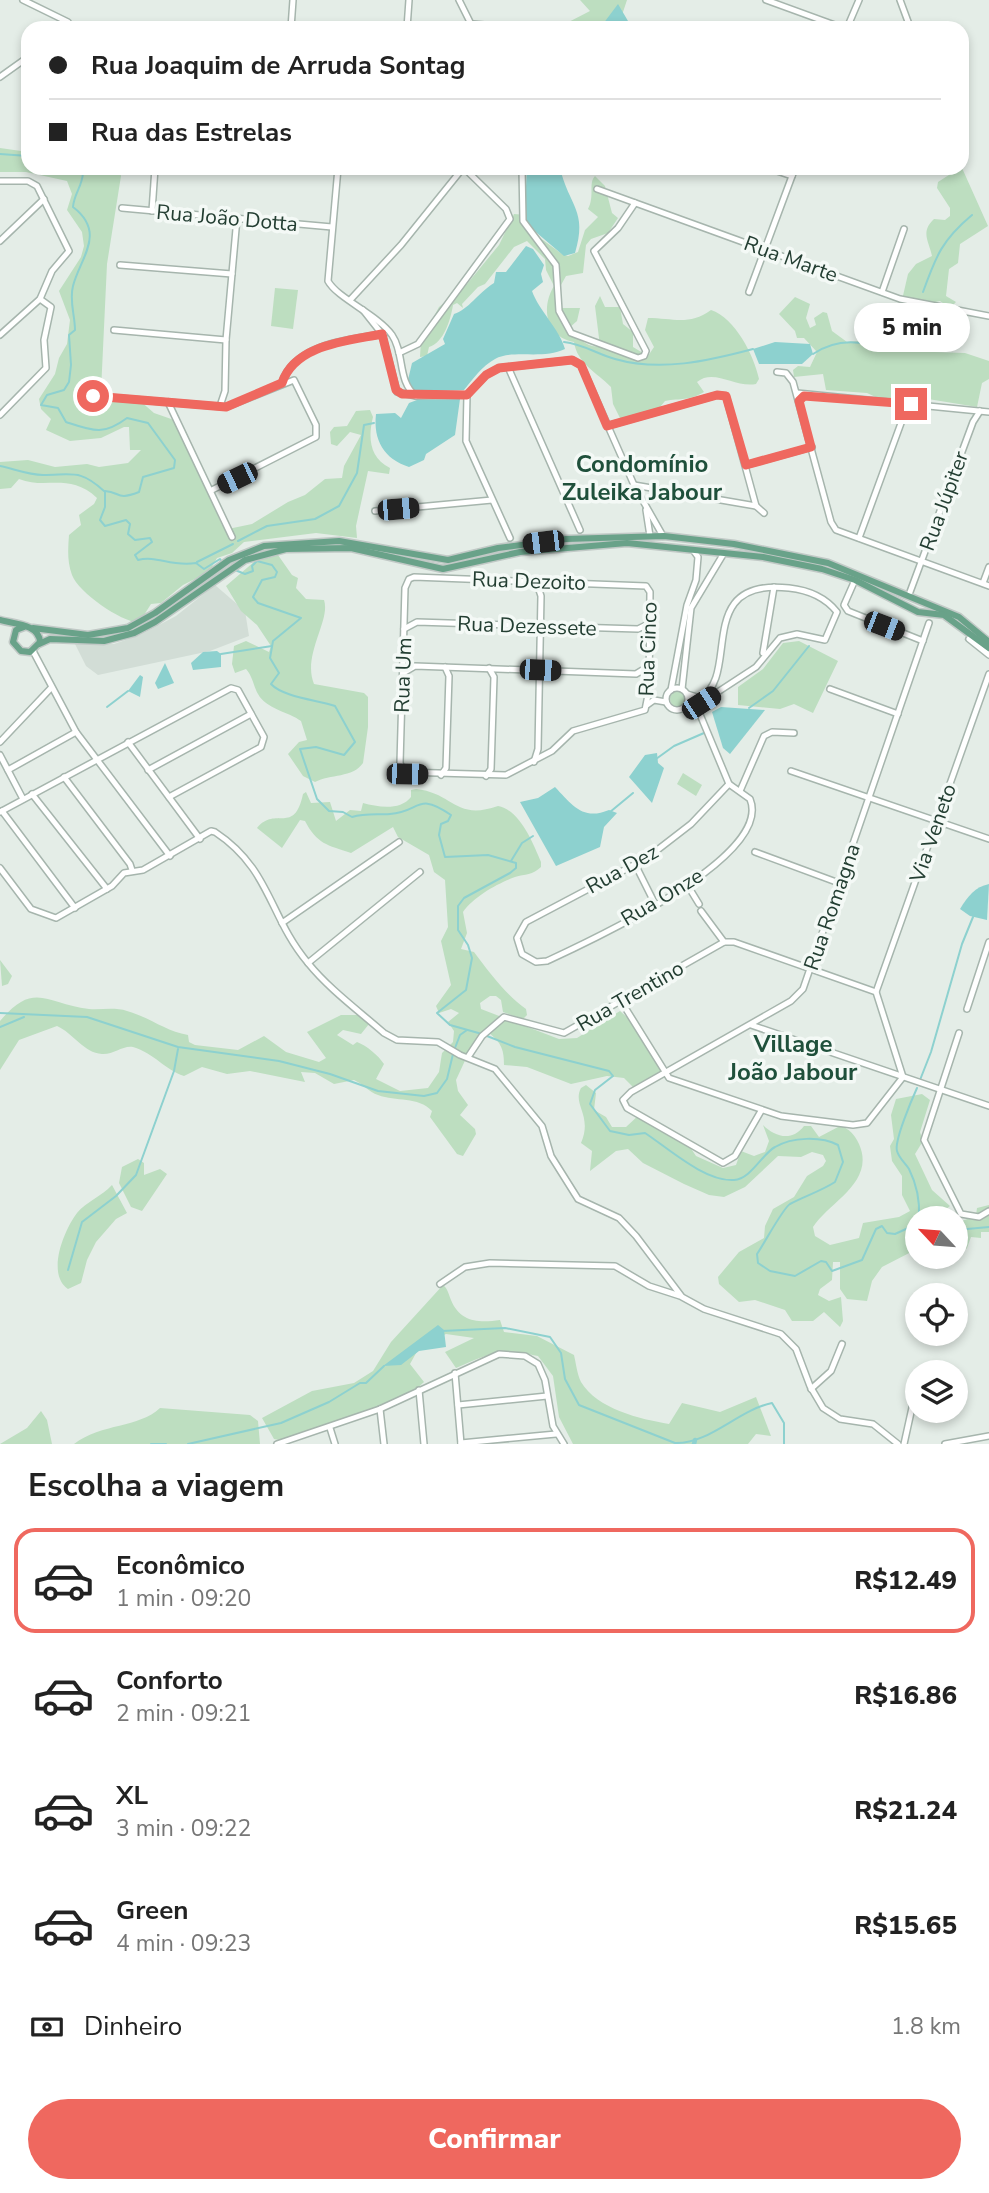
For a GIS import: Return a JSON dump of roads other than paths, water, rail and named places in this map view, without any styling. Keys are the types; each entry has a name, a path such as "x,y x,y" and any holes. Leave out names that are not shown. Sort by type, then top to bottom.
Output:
{"main road":[{"path":"650,536 659,548"},
{"path":"1,621 24,627 88,635 128,628 264,546 304,541 353,542 420,557 448,560 532,543 664,536 810,557 958,617 989,642"},
{"path":"681,549 680,541 699,540"},
{"path":"1,621 10,626 19,650 33,651 39,644 50,639 104,641 134,633 155,622 228,566 286,549 351,548 443,569 494,556 569,545 627,543 659,548 733,552 734,544"},
{"path":"696,550 799,562 855,580 916,612 956,622 989,648"},
{"path":"877,591 892,596 890,588"},
{"path":"916,612 909,608 911,604 924,603"},
{"path":"924,603 934,618"},
{"path":"13,636 17,629 24,627"},
{"path":"33,628 39,634 39,644"}],"street":[{"path":"23,0 66,21"},
{"path":"292,21 293,0"},
{"path":"408,21 409,0"},
{"path":"459,0 470,21"},
{"path":"766,0 825,21"},
{"path":"848,21 859,0"},
{"path":"900,0 908,21"},
{"path":"0,77 21,62"},
{"path":"152,211 155,175"},
{"path":"337,175 328,281 391,334 399,353 406,385 416,396"},
{"path":"351,299 401,245 457,175"},
{"path":"399,353 418,344 510,219 506,209 470,175"},
{"path":"522,175 523,221 556,265 559,311 570,333 638,358 644,356 646,351 594,251 618,228 635,203"},
{"path":"749,292 792,176 789,175"},
{"path":"0,181 28,181 37,186 69,251 52,271 40,299 0,335"},
{"name":"Rua Marte","path":"597,189 900,299 989,316"},
{"path":"0,241 44,199"},
{"name":"Rua João Dotta","path":"122,208 332,227"},
{"path":"220,406 225,391 226,340 237,218"},
{"path":"882,292 904,229"},
{"path":"120,265 232,274"},
{"path":"0,415 46,368 44,340 51,307 40,299"},
{"path":"362,307 382,334 396,390 402,394 416,396 467,395"},
{"path":"114,330 226,340"},
{"path":"282,383 287,370 313,351 391,334"},
{"path":"510,538 467,441 467,395 486,375 508,367 575,360 581,365 634,485 664,536"},
{"path":"508,367 580,530"},
{"path":"777,372 786,373 802,398 811,447 833,527 986,584 989,567"},
{"path":"93,396 230,406 291,379 296,383 316,425 316,437 311,442 212,490"},
{"path":"225,391 230,406"},
{"path":"607,426 717,395 726,396 757,506 764,513"},
{"path":"802,398 911,404 989,412"},
{"path":"167,402 212,490 232,537"},
{"path":"859,538 904,415 911,404"},
{"name":"Rua Júpiter","path":"910,592 973,422 980,411"},
{"path":"746,465 811,447"},
{"path":"634,485 757,506"},
{"path":"375,511 492,500"},
{"path":"646,507 650,536"},
{"path":"667,703 687,605 697,577 696,550"},
{"path":"684,707 688,700 691,608 710,581 724,553"},
{"name":"Rua Dezoito","path":"409,579 414,577 641,584 648,588"},
{"path":"697,577 710,581"},
{"name":"Rua Um","path":"409,579 403,655 402,771 407,774 441,775"},
{"path":"855,580 844,605 848,611 923,641"},
{"path":"534,762 538,749 541,626 541,596 536,581"},
{"path":"541,596 550,581"},
{"path":"701,702 756,667 762,656 767,634 774,587"},
{"path":"695,709 713,686 723,630 731,610 751,592 774,587 808,592 835,609 836,618 825,640 797,634 774,638 767,634"},
{"name":"Rua Cinco","path":"646,708 650,638 648,588"},
{"path":"404,629 417,622 405,611"},
{"name":"Rua Romagna","path":"761,1111 735,1156 723,1163 627,1108 623,1100 626,1095 798,996 923,641 934,618"},
{"name":"Rua Dezessete","path":"417,622 638,629 650,623"},
{"path":"638,629 650,638"},
{"path":"762,656 780,638"},
{"path":"969,639 989,655"},
{"path":"33,651 76,732 170,856"},
{"path":"403,655 415,666"},
{"path":"403,673 415,666 489,668 636,674 649,682"},
{"path":"636,674 649,666"},
{"path":"441,775 446,768 449,676 445,667"},
{"path":"449,676 456,667"},
{"path":"486,776 491,769 494,677 489,668"},
{"path":"494,677 500,669"},
{"name":"Via Veneto","path":"876,992 989,674"},
{"path":"0,742 51,688"},
{"path":"75,908 1,812 230,688 238,690 264,737 261,747 169,797"},
{"path":"830,689 898,714"},
{"path":"649,690 655,697 669,692 687,692 701,702"},
{"path":"687,692 689,702 695,709 729,784 740,791 764,736 772,732 794,733"},
{"path":"441,775 506,775 534,762 573,731 646,708 654,700 662,699 676,709 695,709"},
{"path":"148,770 251,714"},
{"path":"8,770 76,732"},
{"path":"128,742 200,839"},
{"path":"538,749 546,754"},
{"path":"0,755 23,799"},
{"path":"446,768 451,775"},
{"path":"491,769 496,776"},
{"path":"791,771 989,839"},
{"path":"64,777 132,870"},
{"name":"Rua Dez","path":"518,947 517,934 526,922 635,864 680,834 729,784"},
{"name":"Rua Onze","path":"518,947 528,958 547,961 688,886 728,853 742,835 752,808 750,799 740,791"},
{"path":"32,794 107,890"},
{"path":"0,868 32,909 54,918 107,890 122,875 132,870 142,871 215,832 242,852 268,889 282,923 308,963 390,1038 438,1042 454,1052 495,1069 542,1126 551,1156 578,1199 619,1218 682,1297"},
{"path":"282,923 399,842"},
{"path":"755,852 839,883"},
{"path":"635,864 655,904"},
{"path":"308,963 420,872"},
{"path":"688,886 724,942 734,942 876,992 903,1077"},
{"name":"Rua Trentino","path":"468,1057 484,1034 505,1017 564,1033 724,942"},
{"path":"967,1009 989,942"},
{"path":"621,1001 669,1078 761,1111 796,1119 860,1125 873,1118 903,1077"},
{"path":"751,1025 989,1106"},
{"path":"959,1033 924,1140 961,1214 979,1217 989,1211"},
{"path":"440,1283 465,1267 479,1264 512,1262 572,1267 615,1266 649,1286 682,1297 704,1309 781,1334 796,1349 811,1389 823,1408 833,1415 873,1424 898,1444"},
{"path":"811,1389 831,1371 842,1344"},
{"path":"280,1444 380,1409 495,1354 522,1355 534,1361 541,1369 556,1434 564,1444"},
{"path":"455,1373 461,1443 556,1434"},
{"path":"419,1390 424,1444"},
{"path":"458,1405 547,1396"},
{"path":"380,1409 384,1444"},
{"path":"904,1444 909,1423"},
{"path":"330,1427 335,1444"},
{"path":"945,1444 989,1436"}],"water":[{"path":"618,4 628,21 605,21"},
{"path":"527,175 562,175 578,218 575,253 564,256 524,222"},
{"path":"526,246 533,249 544,265 541,274 543,282 532,291 565,349 547,354 502,356 482,369 464,390 415,392 408,380 412,363 445,344 443,339 454,314 464,309 494,283 496,272 506,272"},
{"path":"775,342 810,344 813,354 802,364 759,364 753,349"},
{"path":"460,399 455,435 426,454 424,460 409,467 393,459 382,447 376,432 376,414 395,413 401,418 409,403 417,400"},
{"path":"217,651 221,654 221,667 193,670 191,663 203,652"},
{"path":"165,663 174,683 158,689 155,683"},
{"path":"140,675 143,677 140,697 128,691"},
{"path":"721,707 765,710 730,754 723,748 712,712"},
{"path":"657,753 658,763 664,768 652,803 629,777 645,755"},
{"path":"555,787 573,805 585,812 592,814 609,810 617,813 604,827 600,847 556,866 520,802 538,798"},
{"path":"989,884 987,920 970,916 960,909 972,893"},
{"path":"438,1325 444,1330 446,1347 419,1351 401,1365 383,1366"}],"waterway":[{"path":"0,154 21,156"},
{"path":"83,175 73,207 83,217 90,236 72,292 75,330 69,335 69,382 64,390 47,395 41,405 58,408 66,422 91,429 104,430 127,418 148,423 175,460 174,468 143,477 139,492 132,495 122,496 105,491 105,507 100,520 105,526 126,520 130,524 128,534 135,540 150,538 152,542 135,555 138,560 196,563 204,569 220,559 222,562"},
{"path":"923,292 941,249 972,215"},
{"path":"813,354 834,344 854,342 897,350 907,338 916,314"},
{"path":"564,342 615,359 649,365 701,361 753,349"},
{"path":"238,541 267,526 315,519 339,506 357,473 364,425 374,423"},
{"path":"0,466 38,475 82,476 104,491"},
{"path":"197,562 233,544"},
{"path":"235,570 245,574 253,571 252,566 257,561 272,565 277,572 275,577 262,580 253,597 258,603 301,618 273,641 270,658 279,673 271,684 292,695 335,706 355,742 344,755 316,747 300,749 317,799 329,811 343,812 352,817 390,814 431,804 451,815 448,821 441,824 439,835 445,857 488,855 516,863 516,868 510,873 464,898 458,906 458,930 468,945 472,958 466,990 437,1013 450,1025 482,1034"},
{"path":"221,654 272,646"},
{"path":"749,708 773,691 809,646"},
{"path":"107,707 128,691"},
{"path":"656,759 674,746 704,733"},
{"path":"610,812 633,793"},
{"path":"511,861 522,843 533,836"},
{"path":"920,1080 931,1052 962,944 973,917"},
{"path":"0,1013 87,1017 178,1047 279,1061 330,1074 378,1091 424,1096 437,1093 447,1079 453,1054"},
{"path":"0,1027 24,1017"},
{"path":"455,1048 460,1035 467,1030"},
{"path":"487,1036 515,1047 609,1071 613,1076 595,1090 590,1104 610,1131 629,1135 645,1133 687,1163 711,1176 740,1179 770,1150 790,1141 815,1139 838,1145 843,1162 835,1182 790,1204 757,1254 758,1263 770,1271 795,1276 821,1261 826,1262 832,1271 862,1260 876,1229 882,1226 887,1233 895,1234 905,1229"},
{"path":"68,1270 82,1222 116,1196 136,1175 174,1071 178,1049"},
{"path":"917,1088 898,1138 897,1151 909,1169 916,1187 918,1206"},
{"path":"968,1229 989,1227"},
{"path":"442,1331 505,1328 550,1337 561,1353 565,1379 579,1405 675,1443 700,1438 747,1412 772,1403 784,1423 784,1444"},
{"path":"188,1444 281,1423 329,1402 360,1383 366,1383 384,1366"},
{"path":"694,1444 695,1440"},
{"path":"151,1444 166,1444"}],"district":[{"name":"Condomínio Zuleika Jabour","path":"642,478"},
{"name":"Village João Jabour","path":"793,1058"}]}
